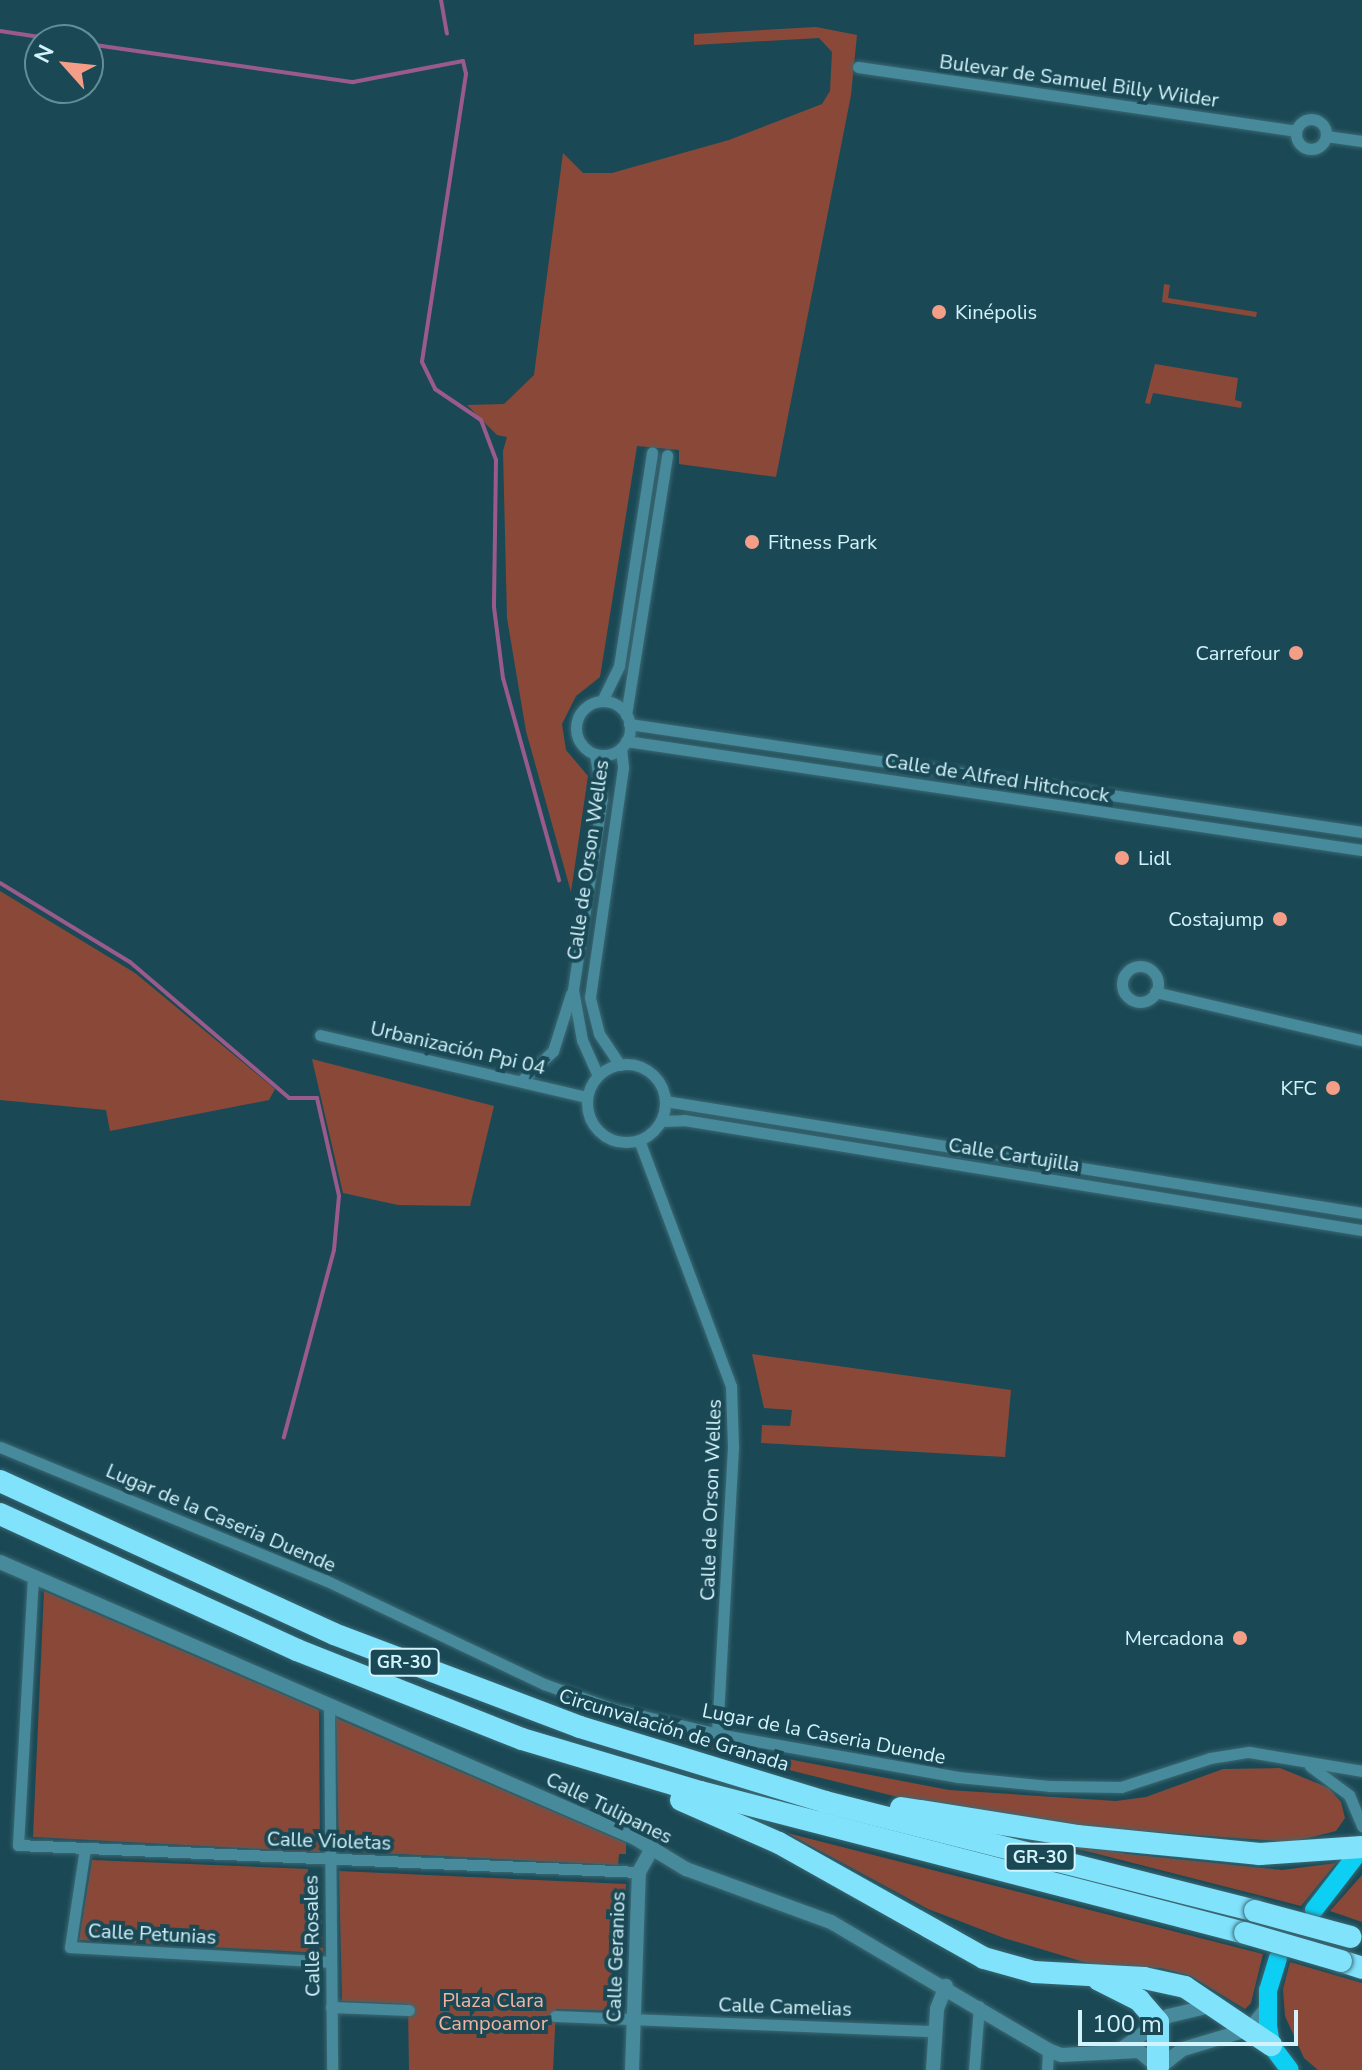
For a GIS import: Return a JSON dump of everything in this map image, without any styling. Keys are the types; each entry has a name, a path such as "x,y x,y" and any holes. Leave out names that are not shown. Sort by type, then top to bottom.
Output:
{"highway":[{"name":"Circunvalación de Granada","path":"0,1481 334,1634 450,1681 580,1727 825,1802 1356,1939"},
{"name":"GR-30","path":"0,1514 372,1682 522,1739 632,1772 1245,1933 1351,1964"},
{"path":"632,1772 667,1795 779,1843 984,1958 1034,1972 1171,1984 1217,2005 1271,2045"},
{"path":"825,1802 857,1798 1077,1836 1260,1854 1362,1847"},
{"path":"1086,1976 1139,2000 1158,2022 1157,2069"}],"main road":[{"path":"1314,1910 1362,1847"},
{"path":"1278,1958 1267,2008 1271,2045 1290,2070"}],"street":[{"name":"Bulevar de Samuel Billy Wilder","path":"858,67 1295,131"},
{"path":"1316,119 1326,136 1318,148 1308,149 1297,141 1295,131 1301,122 1316,119"},
{"path":"1326,136 1362,141"},
{"path":"652,453 619,666 602,701 587,707 576,729 582,745 595,754 624,744 667,455"},
{"path":"602,701 628,719"},
{"name":"Calle de Alfred Hitchcock","path":"628,719 1362,832"},
{"name":"Calle de Alfred Hitchcock","path":"624,744 1362,850"},
{"name":"Calle de Orson Welles","path":"620,1065 599,1034 590,997 624,744"},
{"name":"Calle de Orson Welles","path":"522,1080 553,1051 573,990 602,798 595,754"},
{"name":"Calle de Orson Welles","path":"573,990 582,1040 598,1076"},
{"path":"1155,992 1362,1040"},
{"name":"Urbanización Ppi 04","path":"320,1035 587,1097"},
{"path":"620,1065 647,1070 660,1083 665,1101 661,1121 639,1140 621,1142 605,1136 589,1115 587,1097 598,1076 620,1065"},
{"name":"Calle Cartujilla","path":"665,1101 1362,1213"},
{"name":"Calle Cartujilla","path":"661,1121 1362,1230"},
{"name":"Calle de Orson Welles","path":"639,1140 731,1386 733,1447 717,1734"},
{"path":"0,1441 4,1449"},
{"name":"Lugar de la Caseria Duende","path":"4,1449 325,1580 544,1684 614,1709 717,1734 958,1777 1049,1786 1121,1787 1228,1754 1278,1754 1306,1763 1362,1771"},
{"name":"Calle Tulipanes","path":"0,1562 652,1849 686,1869 831,1922 946,1986 1048,2050 1061,2055 1120,2050 1142,2052 1157,2069"},
{"name":"Calle Violetas","path":"33,1576 18,1845 639,1872"},
{"name":"Calle Rosales","path":"329,1705 332,2070"},
{"name":"Lugar de la Caseria Duende","path":"1306,1763 1349,1795 1362,1826"},
{"name":"Calle Petunias","path":"85,1848 70,1947 331,1962"},
{"name":"Calle Geranios","path":"632,2070 639,1872 652,1849"},
{"path":"933,2070 935,2031 946,1986"},
{"path":"1120,2050 1158,2022 1181,2011 1217,2005"},
{"path":"974,2070 979,2006"},
{"path":"331,2007 409,2010"},
{"path":"1157,2069 1183,2049 1250,2029 1267,2008"},
{"path":"555,2016 633,2019"},
{"name":"Calle Camelias","path":"633,2019 935,2031"},
{"path":"1047,2070 1048,2050"}],"green space":[{"path":"816,27 857,35 851,95 776,477 679,464 679,450 637,446 600,677 576,696 562,724 566,750 588,776 571,892 526,731 507,618 503,451 507,437 497,435 467,405 504,404 534,375 563,153 583,173 612,173 729,140 822,104 830,91 832,52 819,38 694,45 694,34"},
{"path":"1164,284 1170,285 1168,298 1257,312 1256,317 1162,302"},
{"path":"1155,364 1238,378 1235,400 1242,402 1241,408 1153,393 1150,404 1145,403"},
{"path":"0,891 135,973 275,1089 269,1100 110,1131 106,1110 0,1100"},
{"path":"312,1059 494,1106 470,1206 398,1205 343,1193"},
{"path":"752,1354 1011,1390 1005,1457 761,1443 762,1425 790,1426 792,1410 764,1408"},
{"path":"44,1591 319,1710 320,1852 33,1837"},
{"path":"600,1715 699,1742 949,1790 1116,1801 1146,1797 1223,1769 1280,1768 1329,1788 1341,1802 1345,1818 1336,1831 1292,1842 1072,1826 922,1803 737,1757"},
{"path":"336,1718 626,1843 626,1854 619,1854 618,1865 339,1851"},
{"path":"787,1833 1263,1954 1251,2003 1245,2009 1191,1976 1161,1968 1097,1966 1004,1938 928,1909"},
{"path":"1054,1837 1127,1854 1282,1870 1336,1863 1301,1906 1043,1840"},
{"path":"92,1860 308,1869 308,1874 320,1875 323,1953 79,1940"},
{"name":"Plaza Clara Campoamor","path":"339,1871 626,1884 620,2011 556,2009 553,2070 409,2070 408,2004 342,2001"},
{"path":"1362,1875 1362,1922 1330,1911"},
{"path":"1290,1962 1362,1983 1362,2070 1318,2070 1304,2058 1285,2016 1283,1989"}],"waterway":[{"path":"441,0 447,33"},
{"path":"0,31 24,35"},
{"path":"104,46 353,82 463,61 466,74 422,362 435,389 481,420 496,460 494,607 503,678 559,880"},
{"path":"0,883 130,962 289,1098 317,1098 339,1196 334,1250 284,1437"}],"place":[{"name":"Kinépolis","path":"939,312"},
{"name":"Fitness Park","path":"752,542"},
{"name":"Carrefour","path":"1296,653"},
{"name":"Lidl","path":"1122,858"},
{"name":"Costajump","path":"1280,919"},
{"name":"KFC","path":"1333,1088"},
{"name":"Mercadona","path":"1240,1638"}]}
